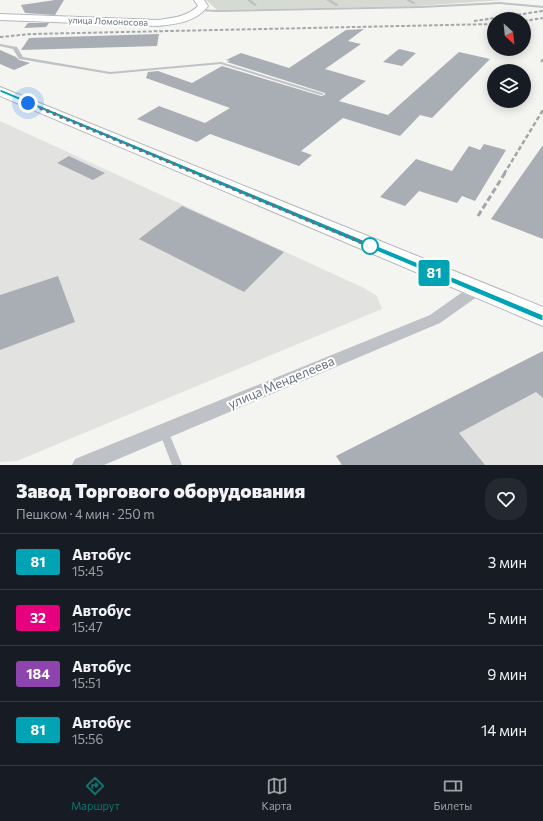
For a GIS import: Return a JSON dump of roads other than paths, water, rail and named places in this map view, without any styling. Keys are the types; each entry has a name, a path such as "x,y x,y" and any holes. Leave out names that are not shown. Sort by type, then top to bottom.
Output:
{"main road":[{"path":"0,91 543,317"}],"street":[{"name":"улица Ломоносова","path":"0,17 158,23 181,20 200,5"},
{"name":"улица Менделеева","path":"82,465 435,319 476,290"}],"lane":[{"path":"249,0 255,5"},
{"path":"328,0 337,5"},
{"path":"408,0 414,3"},
{"path":"200,5 216,11 333,10 500,3 543,7"},
{"path":"0,44 15,48 21,58 110,73 221,62 323,94"},
{"path":"164,431 177,465"}],"railway":[{"path":"474,21 543,11"},
{"path":"531,20 543,18"},
{"path":"0,37 31,34 487,24"},
{"path":"504,174 543,110"},
{"path":"478,216 505,173"}]}
